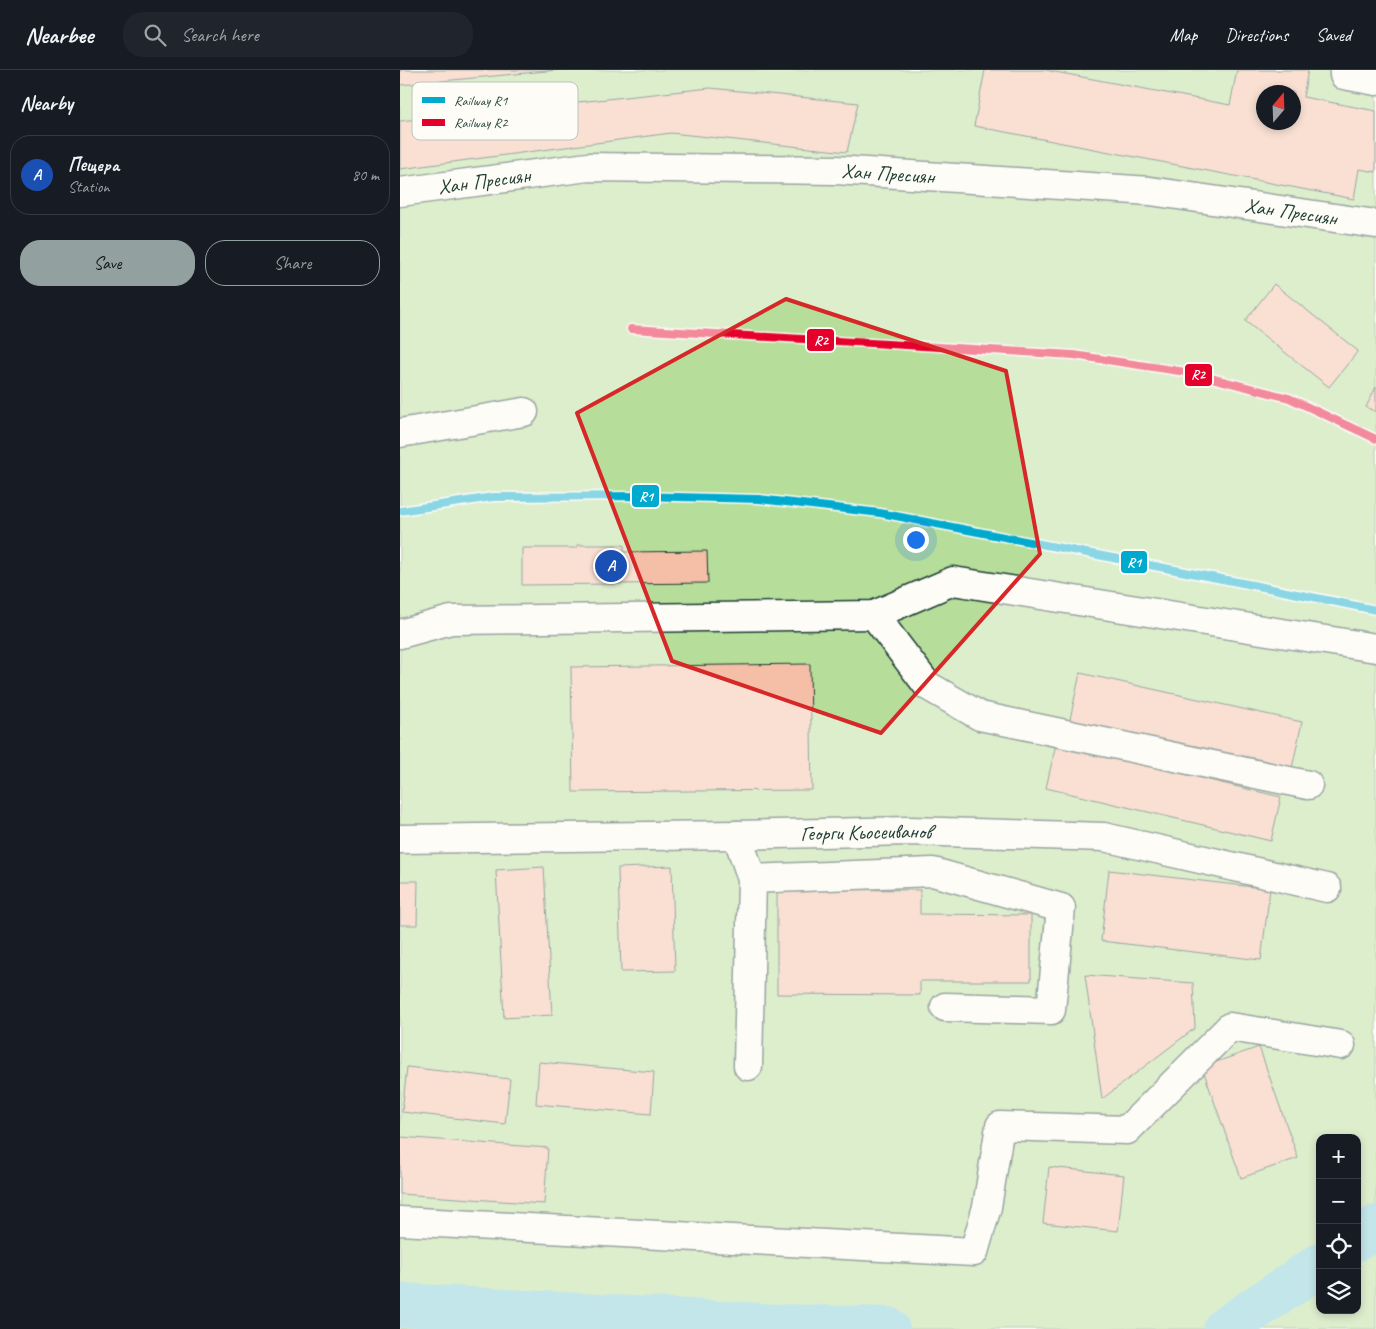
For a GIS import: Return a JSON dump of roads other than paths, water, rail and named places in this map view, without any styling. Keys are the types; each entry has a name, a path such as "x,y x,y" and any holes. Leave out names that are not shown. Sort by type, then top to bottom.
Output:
{"street":[{"path":"1344,70 1344,75 1376,81"},
{"name":"Хан Пресиян","path":"400,192 588,167 836,170 1150,191 1376,224"},
{"path":"400,433 524,412"},
{"path":"400,634 451,620 874,615 954,581 1376,648"},
{"path":"874,615 928,686 980,716 1308,785"},
{"name":"Георги Кьосеиванов","path":"400,839 910,831 1104,837 1327,888"},
{"path":"737,835 752,879 748,1066"},
{"path":"752,879 933,872 1061,908 1051,1010 945,1006"},
{"path":"400,1221 974,1252 988,1207 1000,1126 1127,1130 1230,1027 1341,1045"}],"waterway":[{"path":"1361,1236 1376,1227"},
{"path":"1225,1329 1316,1268"},
{"path":"400,1305 778,1326 888,1329"}],"rail line":[{"name":"R2","path":"631,329 1074,355 1192,373 1289,398 1376,439"},
{"name":"R1","path":"400,511 493,497 636,496 759,499 880,513 1376,610"}],"place":[{"name":"Пещера","path":"611,566"}]}
